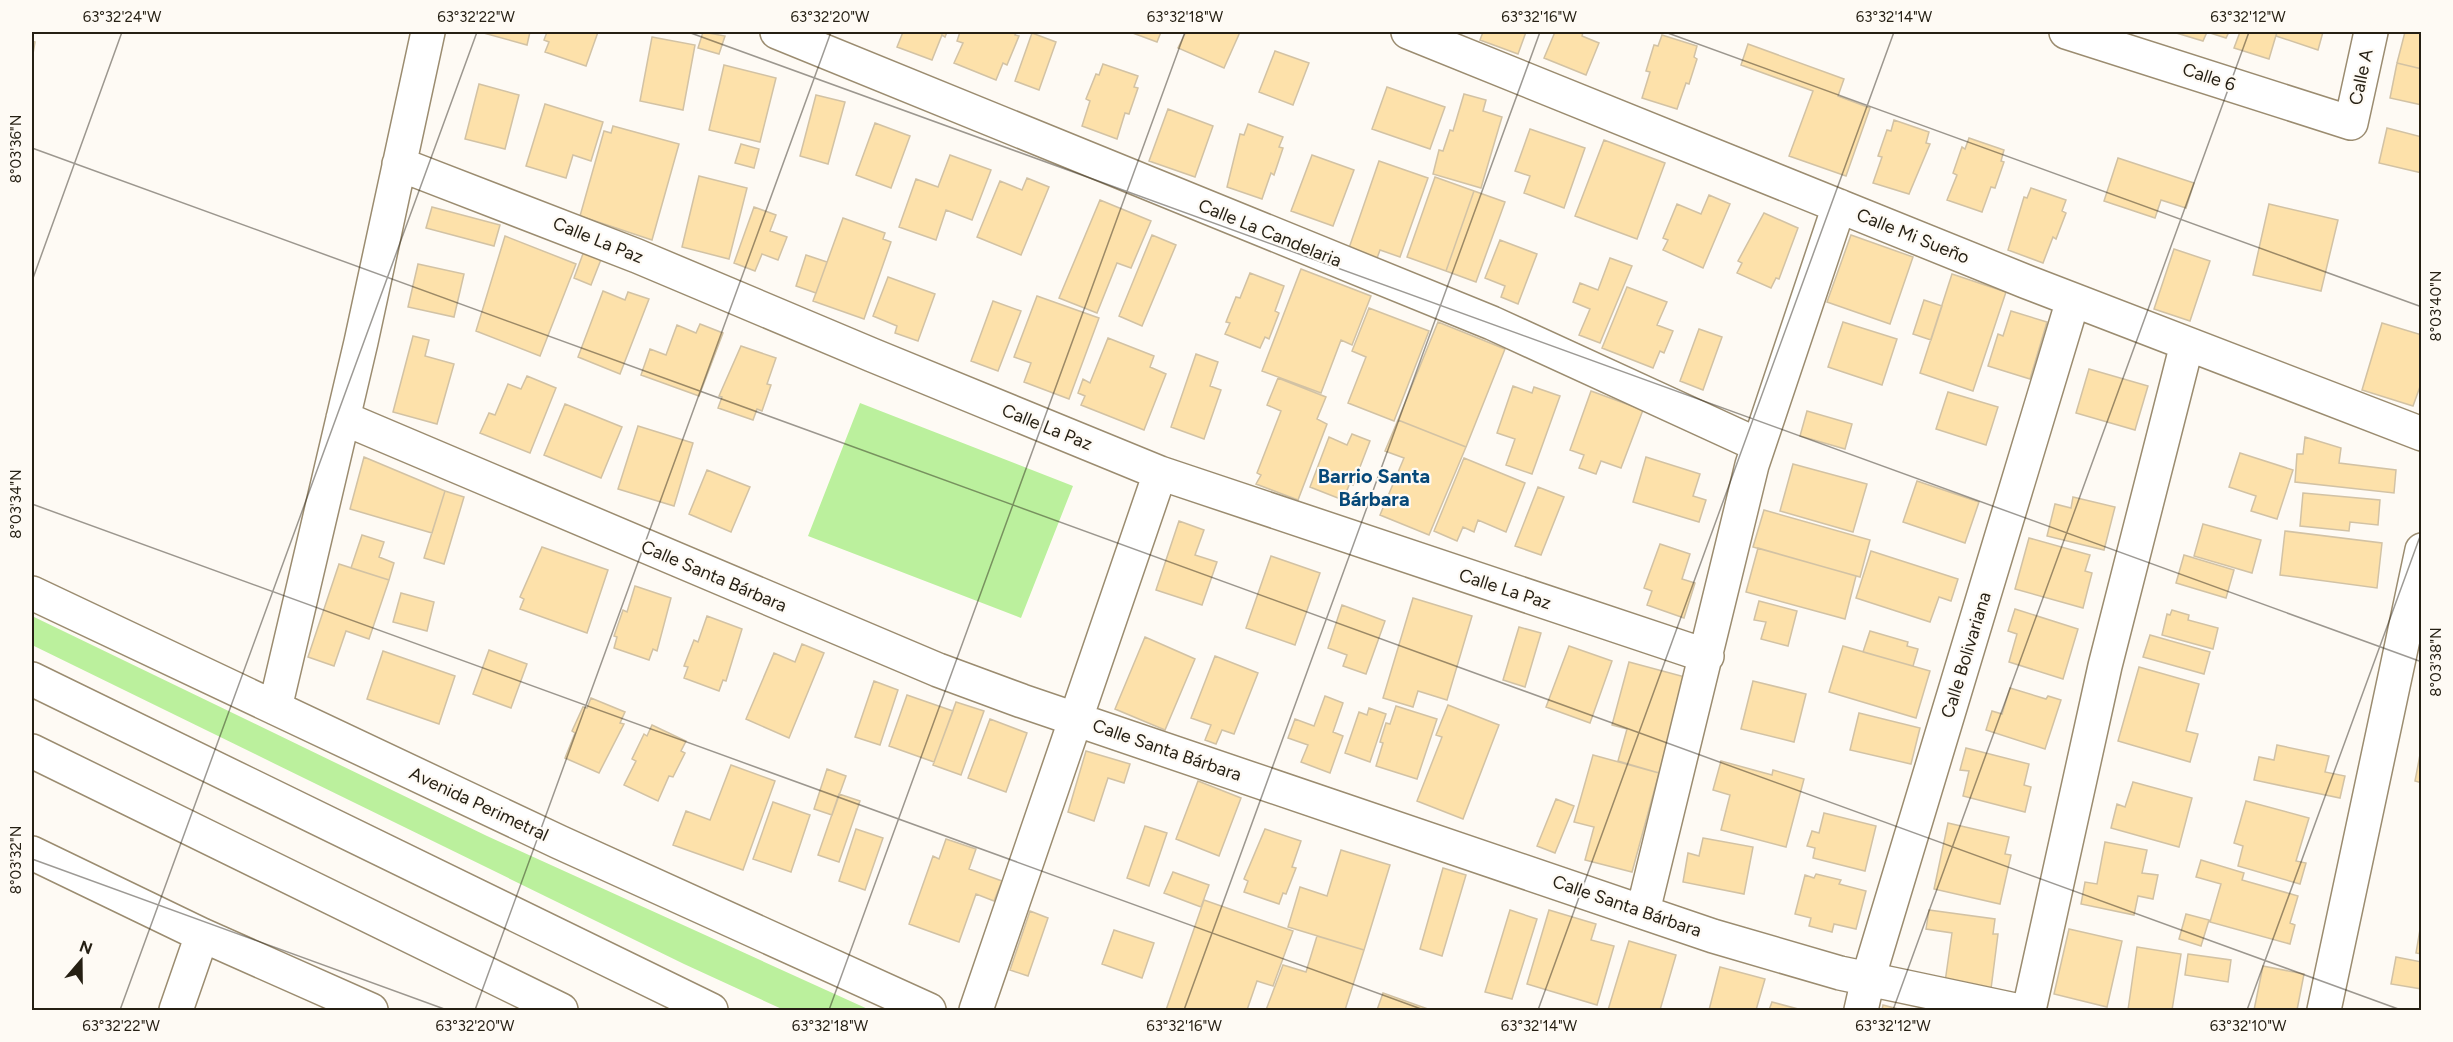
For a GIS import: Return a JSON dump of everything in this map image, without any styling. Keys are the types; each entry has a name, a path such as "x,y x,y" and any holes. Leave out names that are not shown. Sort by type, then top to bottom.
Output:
{"main road":[{"path":"275,708 343,418 428,32"},
{"name":"Calle La Candelaria","path":"777,32 1492,322 1758,445"},
{"name":"Calle Mi Sueño","path":"1408,32 2073,300 2421,434"},
{"name":"Calle 6","path":"2066,32 2351,123"},
{"name":"Calle A","path":"2351,123 2371,32"},
{"name":"Calle La Paz","path":"399,164 581,233 1160,473 1707,656"},
{"path":"1643,911 1758,445 1839,206"},
{"name":"Calle Bolivariana","path":"1861,1011 1868,979 2073,300"},
{"path":"2029,1011 2104,666 2187,344"},
{"name":"Calle Santa Bárbara","path":"343,418 938,670 1076,719 1713,936 1868,979 2015,1011"},
{"path":"976,1011 1160,473"},
{"path":"2324,1011 2421,550"},
{"name":"Avenida Perimetral","path":"32,593 559,842 929,1011"},
{"path":"32,679 711,1011"},
{"path":"32,751 561,1011"},
{"path":"32,853 202,935 370,1011"},
{"path":"176,1011 202,935"}],"green space":[{"path":"860,403 1073,486 1021,618 808,536"},
{"path":"32,616 487,836 870,1010 784,1010 684,964 32,645"}],"building":[{"path":"480,32 530,32 527,45"},
{"path":"547,32 598,32 586,66 545,52 549,42 544,40"},
{"path":"703,32 725,36 719,54 698,48"},
{"path":"903,32 947,32 945,37 942,35 932,60 897,47"},
{"path":"960,32 1016,32 1015,35 1019,36 1007,65 1003,63 996,80 954,63 963,43 957,41"},
{"path":"1130,32 1161,32 1157,42"},
{"path":"1186,32 1240,32 1224,68 1178,48"},
{"path":"1483,32 1526,32 1518,54 1480,40"},
{"path":"1555,32 1583,32 1582,36 1599,43 1586,75 1544,58"},
{"path":"2173,32 2207,32 2203,41"},
{"path":"2207,32 2229,32 2226,38"},
{"path":"2240,32 2277,32 2269,59 2234,48"},
{"path":"2277,32 2323,32 2318,50 2276,36"},
{"path":"2405,32 2422,32 2422,69 2397,63"},
{"path":"1032,33 1056,42 1039,90 1015,81"},
{"path":"1662,35 1697,46 1694,57 1697,59 1689,84 1686,83 1677,109 1642,98 1650,72 1646,71 1654,45 1658,46"},
{"path":"652,37 695,45 683,110 640,101"},
{"path":"32,41 35,42 32,60"},
{"path":"1748,44 1844,79 1838,96 1870,108 1846,176 1789,156 1813,91 1741,65"},
{"path":"1275,51 1309,63 1293,105 1259,92"},
{"path":"2397,63 2422,69 2422,105 2390,98"},
{"path":"1103,64 1138,76 1134,87 1138,88 1129,114 1125,113 1117,139 1082,126 1090,101 1086,99 1096,74 1099,75"},
{"path":"724,65 776,78 760,142 709,130"},
{"path":"479,84 519,95 505,149 465,139"},
{"path":"1387,87 1445,107 1430,149 1372,129"},
{"path":"1464,94 1486,100 1483,111 1502,117 1481,188 1433,174 1439,150 1443,151 1450,130 1453,131"},
{"path":"816,95 845,102 828,164 800,156"},
{"path":"545,104 603,122 591,161 573,155 566,178 526,166"},
{"path":"1168,109 1213,126 1195,177 1149,161"},
{"path":"1894,120 1929,132 1926,143 1930,144 1909,194 1873,183 1882,157 1878,156 1887,130 1891,131"},
{"path":"875,123 910,136 891,188 856,175"},
{"path":"1248,124 1283,137 1279,147 1283,148 1274,175 1271,173 1262,199 1227,187 1240,134 1244,135"},
{"path":"613,126 679,144 652,240 580,216 604,131 611,133"},
{"path":"2387,128 2422,137 2422,173 2379,163"},
{"path":"1530,129 1585,148 1564,208 1524,193 1530,176 1515,171"},
{"path":"1969,138 2004,150 2001,161 2004,162 1995,188 1991,187 1982,212 1947,200 1957,175 1953,173 1962,147 1965,149"},
{"path":"1604,140 1665,163 1637,239 1575,216"},
{"path":"741,144 759,149 754,168 735,163"},
{"path":"950,155 991,170 972,220 946,210 936,240 899,227 916,179 938,187"},
{"path":"1312,155 1354,170 1333,226 1291,211"},
{"path":"2118,158 2194,183 2186,208 2161,200 2155,218 2104,201"},
{"path":"1379,161 1428,178 1400,257 1380,250 1376,261 1348,251"},
{"path":"699,176 747,188 729,259 682,247"},
{"path":"1435,177 1474,191 1446,271 1407,257"},
{"path":"1027,178 1049,187 1021,255 977,237 1000,181 1022,190"},
{"path":"2031,188 2066,200 2062,211 2066,213 2043,263 2008,250 2024,197 2027,198"},
{"path":"1474,191 1505,202 1476,282 1446,271"},
{"path":"1709,195 1730,204 1703,268 1663,250 1668,240 1663,238 1677,204 1701,214"},
{"path":"1100,200 1151,221 1131,268 1117,263 1097,313 1059,298"},
{"path":"2269,204 2338,220 2321,291 2253,275"},
{"path":"432,207 500,225 494,246 426,228"},
{"path":"754,207 776,215 770,231 787,237 778,260 762,254 755,271 734,263"},
{"path":"1764,213 1798,228 1779,279 1776,278 1771,288 1737,273 1742,263 1738,261"},
{"path":"843,218 885,233 883,239 891,242 864,319 813,301"},
{"path":"1152,235 1176,245 1142,326 1119,316"},
{"path":"1851,235 1913,257 1890,324 1827,302"},
{"path":"505,236 576,264 540,356 476,331"},
{"path":"1500,240 1537,254 1518,304 1501,297 1505,286 1485,278"},
{"path":"2174,249 2210,261 2190,321 2154,309"},
{"path":"584,251 602,257 591,285 574,278"},
{"path":"806,255 827,262 816,293 796,286"},
{"path":"1610,258 1632,266 1600,343 1579,335 1590,309 1573,302 1580,283 1598,290"},
{"path":"418,264 464,274 454,317 408,307"},
{"path":"1301,269 1371,296 1352,345 1341,340 1321,393 1262,371"},
{"path":"1250,273 1284,286 1275,311 1279,313 1269,339 1265,337 1260,348 1225,334 1230,323 1226,322 1236,297 1240,298"},
{"path":"1952,274 2006,292 1973,391 1920,373"},
{"path":"888,277 935,294 918,341 895,333 897,326 873,316"},
{"path":"1627,287 1667,302 1657,325 1673,331 1664,353 1660,351 1653,368 1602,348"},
{"path":"603,291 625,300 628,292 649,299 620,374 578,357"},
{"path":"1037,296 1099,318 1069,399 1024,382 1031,363 1014,357"},
{"path":"1924,300 1942,306 1931,340 1913,334"},
{"path":"993,301 1021,311 998,371 971,361"},
{"path":"1369,308 1429,331 1394,421 1348,403 1366,357 1352,351"},
{"path":"2011,311 2047,322 2030,379 1988,366 1998,334 2003,336"},
{"path":"1438,322 1505,349 1466,447 1398,420"},
{"path":"1843,322 1897,339 1882,385 1828,367"},
{"path":"2382,323 2422,335 2422,381 2413,406 2362,390"},
{"path":"700,324 723,333 699,396 641,375 650,349 666,355 677,325 696,333"},
{"path":"1699,329 1722,337 1703,390 1680,381"},
{"path":"413,336 429,340 425,356 454,364 437,424 393,412"},
{"path":"1108,338 1154,356 1150,367 1166,374 1144,430 1081,405 1085,396 1078,393 1083,379 1090,383"},
{"path":"741,346 776,358 767,384 771,385 762,411 757,409 753,420 718,408 722,397 719,396"},
{"path":"1196,354 1218,362 1210,386 1221,390 1204,439 1171,427"},
{"path":"2089,369 2148,386 2135,430 2076,413"},
{"path":"527,376 556,388 530,453 480,433 489,413 495,415 508,384 521,389"},
{"path":"1278,378 1326,397 1317,419 1327,424 1298,500 1256,484 1261,475 1257,473 1281,411 1267,405"},
{"path":"1513,386 1532,393 1534,387 1560,396 1532,474 1506,465 1515,439 1497,433"},
{"path":"1591,391 1643,410 1621,468 1601,461 1596,474 1579,468 1584,455 1570,450"},
{"path":"1948,392 1998,407 1986,445 1936,429"},
{"path":"565,404 622,427 601,478 544,455"},
{"path":"1807,411 1852,424 1845,449 1800,436"},
{"path":"1398,420 1466,447 1429,535 1380,515 1404,458 1385,451"},
{"path":"638,426 693,443 674,506 618,489"},
{"path":"1352,434 1370,441 1353,485 1350,483 1343,500 1310,487 1329,437 1347,445"},
{"path":"2305,437 2341,448 2339,463 2396,470 2394,493 2295,482 2297,454 2303,454"},
{"path":"2240,453 2293,470 2277,519 2251,511 2256,496 2229,487"},
{"path":"364,457 445,491 432,533 350,509"},
{"path":"1646,457 1700,474 1693,496 1706,500 1699,522 1633,502"},
{"path":"1464,458 1525,483 1506,532 1478,520 1474,532 1463,527 1457,541 1434,531"},
{"path":"1793,464 1867,484 1853,532 1780,511"},
{"path":"707,470 750,487 731,532 689,514"},
{"path":"1917,481 1979,502 1965,543 1903,522"},
{"path":"1538,487 1564,497 1541,555 1515,546"},
{"path":"445,491 464,497 444,564 424,558"},
{"path":"2303,493 2380,500 2378,525 2350,522 2349,531 2300,526"},
{"path":"2073,497 2115,507 2104,550 2047,536 2055,504 2071,508"},
{"path":"1764,510 1870,540 1860,577 1753,547"},
{"path":"1179,521 1204,530 1195,555 1217,562 1202,605 1156,590"},
{"path":"2203,524 2261,540 2252,573 2194,556"},
{"path":"2285,531 2382,543 2377,588 2280,575"},
{"path":"362,535 384,542 379,557 394,563 389,580 351,568"},
{"path":"2029,538 2090,555 2085,571 2092,573 2083,608 2015,589"},
{"path":"1660,544 1690,554 1682,579 1695,583 1684,618 1647,605 1652,591 1644,588"},
{"path":"542,547 608,570 587,633 520,609 524,599 520,597"},
{"path":"1758,548 1856,576 1845,619 1746,592"},
{"path":"1871,551 1958,579 1951,601 1939,597 1930,622 1856,598"},
{"path":"2184,555 2234,570 2226,598 2176,583"},
{"path":"1271,556 1320,573 1295,645 1246,628"},
{"path":"339,564 389,580 369,639 346,631 334,666 308,657"},
{"path":"635,586 671,598 657,651 653,649 649,660 614,648 617,637 614,636 623,610 627,612"},
{"path":"401,593 434,602 427,631 393,622"},
{"path":"1413,598 1472,616 1447,700 1418,691 1413,707 1383,698"},
{"path":"1759,601 1797,611 1788,646 1761,639 1766,622 1754,620"},
{"path":"1342,605 1385,621 1366,674 1343,666 1347,655 1328,648"},
{"path":"2015,609 2078,629 2063,679 2009,662 2017,634 2008,631"},
{"path":"2172,610 2189,615 2188,620 2218,628 2213,649 2162,635 2167,614 2170,615"},
{"path":"707,616 742,629 726,681 723,680 719,691 684,678 688,667 684,666 694,640 698,642"},
{"path":"1519,627 1541,633 1525,687 1503,680"},
{"path":"1870,631 1908,642 1907,646 1918,649 1913,666 1863,652"},
{"path":"2150,635 2210,652 2204,674 2143,657"},
{"path":"1145,637 1195,659 1165,730 1115,709"},
{"path":"802,644 824,653 789,738 746,719 774,653 795,662"},
{"path":"1569,646 1612,661 1590,723 1546,707"},
{"path":"1843,646 1930,671 1916,718 1829,692"},
{"path":"489,650 527,664 511,708 473,694"},
{"path":"383,651 455,676 439,724 367,699"},
{"path":"1215,656 1258,673 1234,734 1222,730 1216,744 1205,740 1211,725 1191,718"},
{"path":"1629,662 1685,677 1659,773 1618,761 1627,729 1612,725"},
{"path":"2139,667 2199,684 2186,731 2198,734 2190,762 2118,741"},
{"path":"874,681 898,690 880,745 855,737"},
{"path":"1753,681 1806,694 1794,742 1741,729"},
{"path":"2010,688 2046,699 2048,696 2061,700 2045,749 1986,730 1992,711 2002,714"},
{"path":"907,695 953,711 934,762 889,746"},
{"path":"1325,696 1343,703 1333,732 1343,736 1330,773 1301,762 1308,745 1288,738 1295,719 1314,726"},
{"path":"591,698 625,712 620,723 624,724 599,773 565,758 575,733 572,731 583,707 587,708"},
{"path":"956,702 984,711 961,775 933,765"},
{"path":"1448,705 1499,725 1463,819 1417,801 1442,737 1436,735"},
{"path":"1396,706 1437,719 1417,779 1376,766 1386,723 1390,724"},
{"path":"1369,708 1386,714 1370,762 1345,753 1359,712 1367,715"},
{"path":"1859,713 1920,728 1911,764 1850,750"},
{"path":"990,719 1027,733 1006,792 968,778"},
{"path":"652,725 686,741 681,751 685,753 673,777 669,776 658,801 624,785 636,761 632,759 644,734 647,736"},
{"path":"2422,744 2422,783 2415,781"},
{"path":"2277,745 2329,756 2325,772 2345,776 2340,798 2254,780 2259,757 2274,760"},
{"path":"1966,748 2029,764 2024,785 2031,787 2025,812 1963,796 1969,771 1960,770"},
{"path":"1086,751 1130,764 1124,783 1108,778 1094,821 1068,812"},
{"path":"1593,755 1659,773 1632,872 1585,860 1594,827 1574,822"},
{"path":"1721,761 1772,775 1773,770 1804,779 1786,847 1721,830 1730,795 1713,790"},
{"path":"731,765 775,781 743,870 673,845 686,811 710,820"},
{"path":"827,769 846,776 832,815 814,809"},
{"path":"1198,781 1241,798 1219,856 1176,839"},
{"path":"2133,782 2192,798 2179,847 2111,828 2117,804 2125,807"},
{"path":"839,794 860,801 839,862 818,855"},
{"path":"1556,799 1574,806 1555,853 1537,846"},
{"path":"2246,801 2309,818 2296,861 2306,863 2300,884 2238,866 2243,846 2234,843"},
{"path":"773,802 810,815 791,872 753,859"},
{"path":"1824,813 1876,826 1865,871 1813,858 1815,848 1807,846 1812,831 1819,833"},
{"path":"1948,823 2009,837 2005,854 2011,855 2000,904 1934,889"},
{"path":"1145,826 1167,833 1149,886 1127,878"},
{"path":"856,829 883,838 865,890 839,881"},
{"path":"1265,829 1301,841 1292,867 1296,868 1286,894 1283,893 1279,904 1244,892 1248,881 1244,879"},
{"path":"1703,838 1753,847 1744,894 1683,882 1688,853 1699,856"},
{"path":"946,839 976,849 969,869 1002,881 994,901 976,894 959,942 909,924 933,856 939,859"},
{"path":"2105,842 2147,850 2142,873 2158,875 2153,899 2138,896 2134,915 2081,904 2085,882 2097,884"},
{"path":"1341,850 1390,865 1364,950 1288,927 1300,887 1327,896"},
{"path":"2201,860 2244,873 2242,880 2298,896 2290,923 2295,925 2290,944 2210,922 2221,884 2196,877"},
{"path":"1443,868 1466,875 1442,956 1420,949"},
{"path":"1173,872 1209,885 1201,907 1164,893"},
{"path":"1816,874 1841,880 1839,884 1866,891 1856,929 1834,924 1832,932 1809,926 1811,918 1795,914 1805,875 1814,878"},
{"path":"1204,900 1293,931 1273,986 1257,981 1247,1010 1166,1010"},
{"path":"1510,910 1537,919 1512,999 1485,992"},
{"path":"1549,910 1596,924 1591,940 1614,946 1597,1005 1527,984"},
{"path":"1929,910 1995,919 1993,934 1998,934 1991,989 1945,982 1952,933 1926,929"},
{"path":"1030,911 1048,918 1028,976 1010,970"},
{"path":"2186,914 2209,920 2201,946 2179,939"},
{"path":"2422,918 2422,954 2416,953"},
{"path":"2069,929 2122,941 2107,1007 2054,994"},
{"path":"1114,930 1154,943 1142,978 1102,964"},
{"path":"1317,936 1364,950 1345,1010 1266,1010 1283,965 1306,972"},
{"path":"1629,941 1676,955 1660,1010 1608,1010"},
{"path":"2137,947 2181,954 2172,1010 2128,1010"},
{"path":"2188,954 2231,960 2228,982 2185,975"},
{"path":"2396,957 2422,962 2422,989 2391,984"},
{"path":"2263,966 2304,974 2297,1010 2254,1010"},
{"path":"1720,967 1765,979 1756,1010 1709,1010"},
{"path":"1383,993 1428,1009 1428,1010 1377,1010"},
{"path":"1772,1002 1802,1010 1769,1010"},
{"path":"1883,1005 1902,1010 1882,1010"}],"district":[{"name":"Barrio Santa Bárbara","path":"1374,488"}]}
